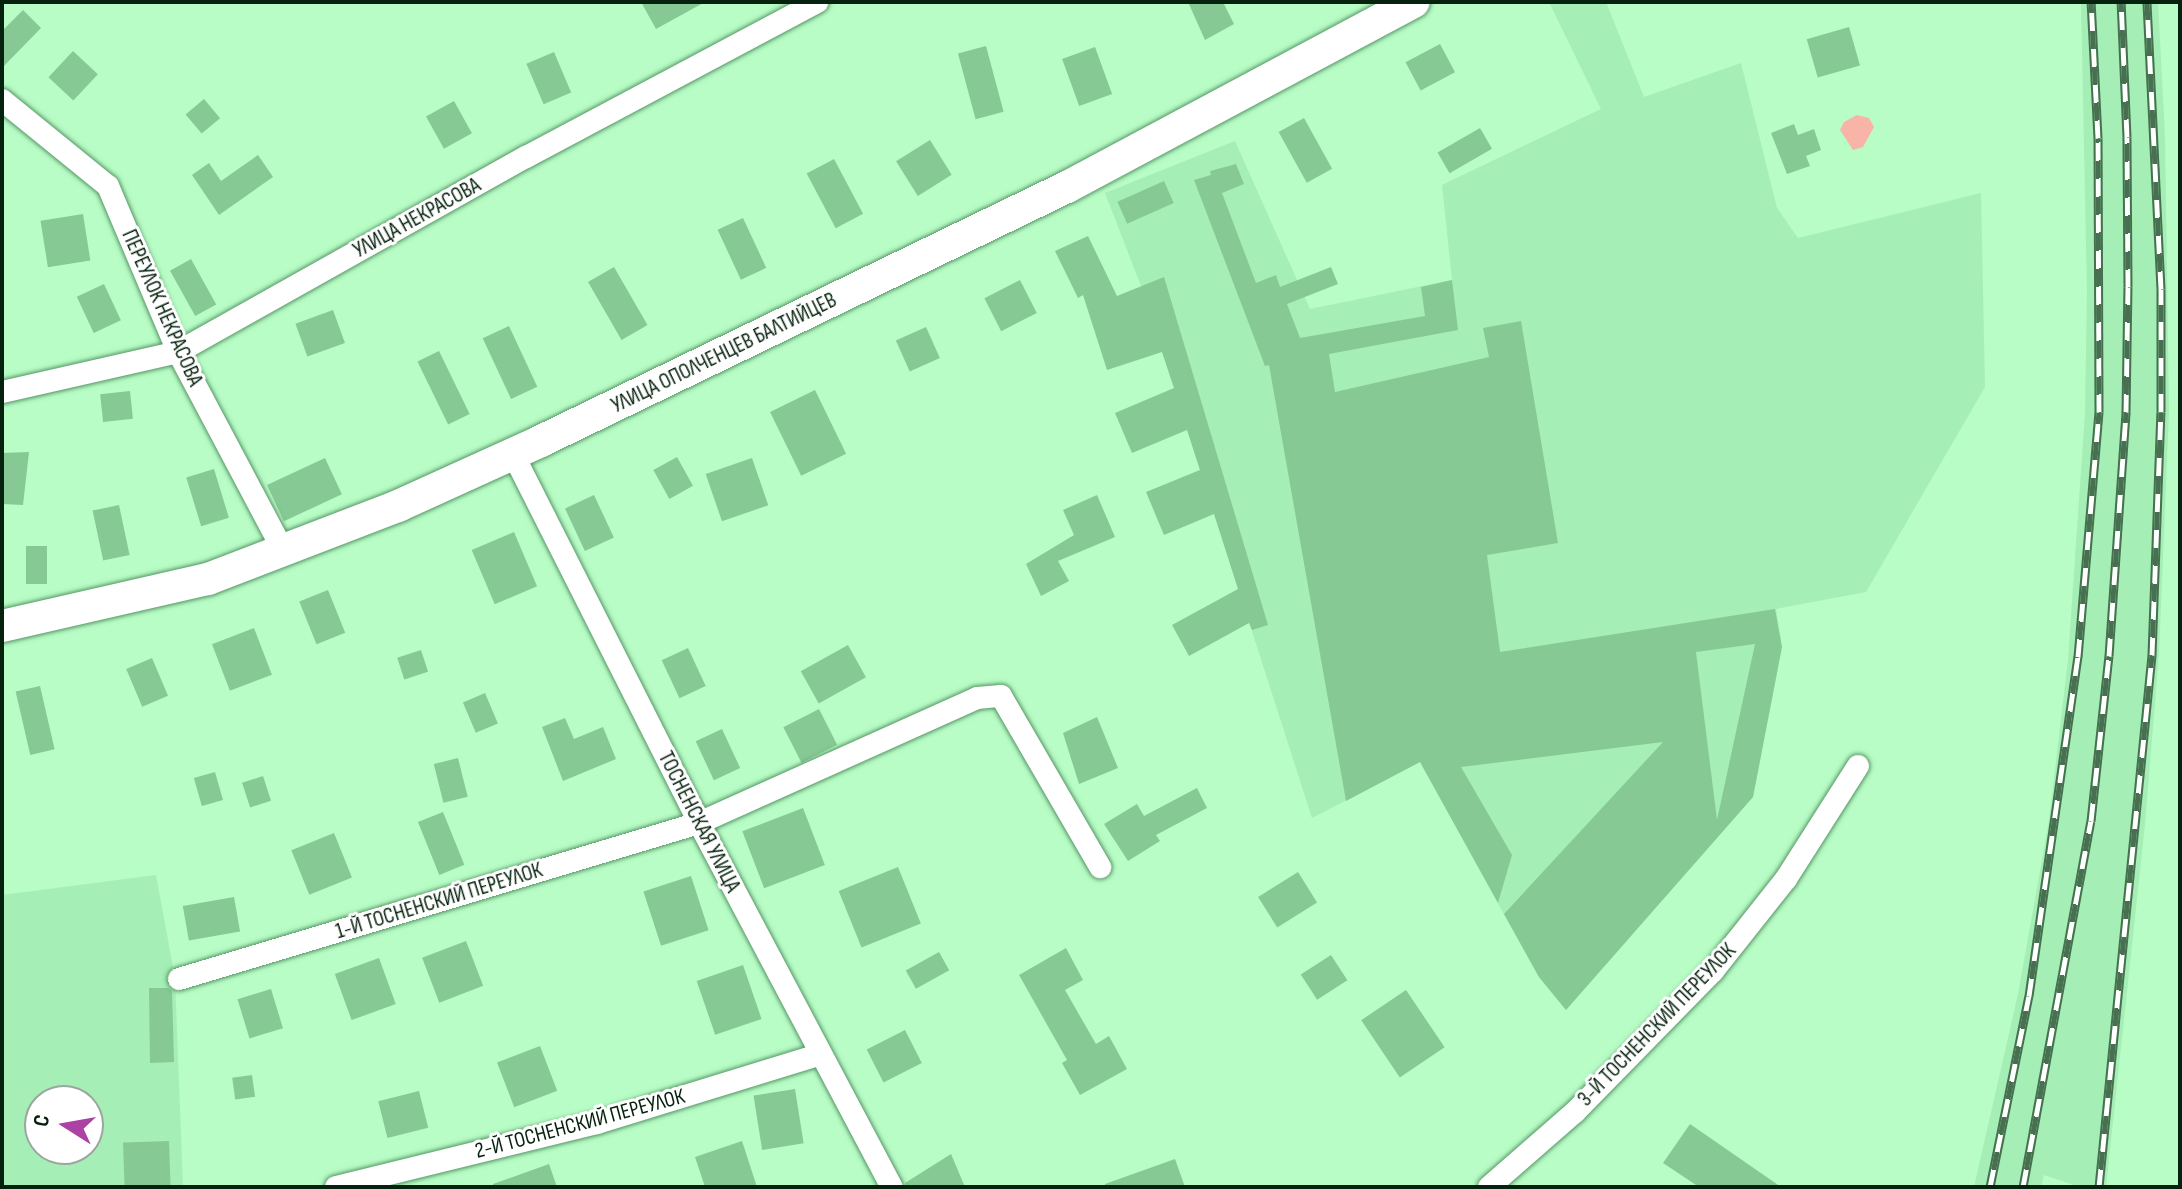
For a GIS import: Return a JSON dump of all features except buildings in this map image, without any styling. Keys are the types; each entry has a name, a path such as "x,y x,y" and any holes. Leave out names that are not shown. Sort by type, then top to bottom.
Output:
{"main road":[{"name":"УЛИЦА ОПОЛЧЕНЦЕВ БАЛТИЙЦЕВ","path":"2,626 208,579 398,506 513,454 1067,187 1414,2"}],"street":[{"name":"УЛИЦА НЕКРАСОВА","path":"2,392 178,352 526,157 817,2"},
{"name":"ПЕРЕУЛОК НЕКРАСОВА","path":"2,100 108,186 178,352 283,550"},
{"name":"ТОСНЕНСКАЯ УЛИЦА","path":"513,454 699,823 892,1187"},
{"name":"1-Й ТОСНЕНСКИЙ ПЕРЕУЛОК","path":"179,979 699,823 977,698 1001,696 1100,867"},
{"name":"3-Й ТОСНЕНСКИЙ ПЕРЕУЛОК","path":"1489,1187 1575,1112 1713,971 1786,879 1858,766"},
{"name":"2-Й ТОСНЕНСКИЙ ПЕРЕУЛОК","path":"336,1187 597,1123 821,1054"}],"shaded area":[{"path":"1549,2 1606,2 1644,97 1741,63 1777,208 1798,238 1981,193 1985,387 1866,592 1776,609 1781,640 1778,668 1753,797 1566,1010 1538,976 1420,762 1312,818 1141,286 1105,193 1235,141 1310,309 1452,280 1442,185 1601,109"},
{"path":"2081,2 2158,2 2165,137 2169,411 2159,654 2145,824 2106,1187 2080,1187 2044,1175 2041,1187 1974,1187 2018,994 2049,821 2068,660 2085,413 2087,290"},
{"path":"1857,115 1869,118 1874,127 1863,147 1853,150 1840,130 1844,122"},
{"path":"156,875 175,978 183,1187 2,1187 2,895"}],"railway":[{"path":"1990,1187 2029,996 2078,657 2099,412 2098,138 2091,2"},
{"path":"2023,1187 2091,821 2109,656 2126,412 2127,137 2121,2"},
{"path":"2099,1187 2152,655 2161,412 2161,289 2147,2"}]}
